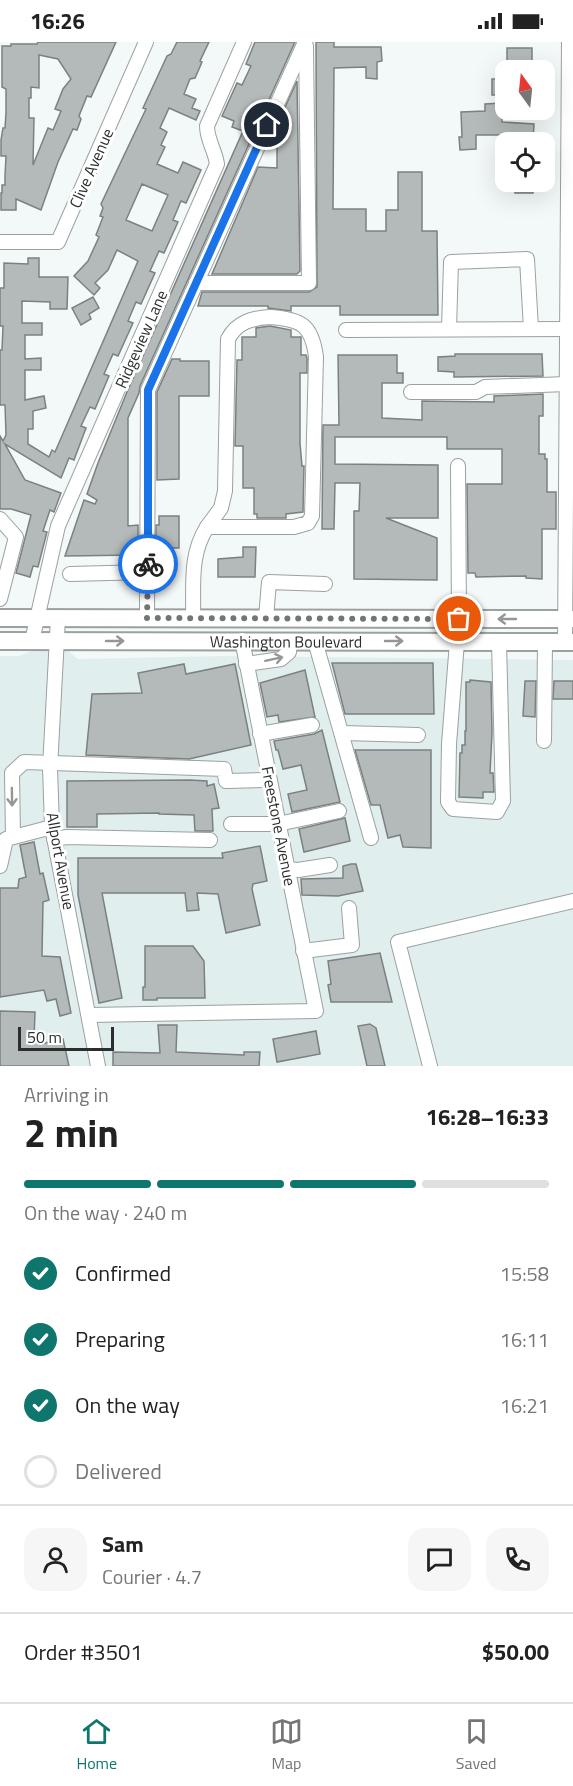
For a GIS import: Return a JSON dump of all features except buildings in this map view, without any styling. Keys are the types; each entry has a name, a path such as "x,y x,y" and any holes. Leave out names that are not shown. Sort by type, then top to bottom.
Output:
{"main road":[{"name":"Washington Boulevard","path":"0,618 569,619"},
{"name":"Washington Boulevard","path":"0,641 569,642"}],"street":[{"name":"Clive Avenue","path":"0,242 58,242 146,42"},
{"name":"Ridgeview Lane","path":"32,641 58,526 217,164 216,154 207,137 207,126 244,42"},
{"path":"196,283 309,283 306,42"},
{"path":"147,618 148,390 306,42"},
{"path":"569,42 567,384 570,470 569,642"},
{"path":"449,329 451,262 527,259 531,329"},
{"path":"194,618 194,559 198,544 207,527 221,508 224,500 228,339 233,330 253,318 292,318 310,333 316,357 312,516 308,523 287,527 207,527"},
{"path":"346,330 568,329"},
{"path":"411,392 476,392 485,387 567,384"},
{"path":"458,466 459,619"},
{"path":"0,519 16,537 0,599"},
{"path":"70,574 148,572"},
{"path":"266,618 269,582 325,584"},
{"name":"Allport Avenue","path":"58,618 50,764 53,833 90,1015 98,1066"},
{"name":"Freestone Avenue","path":"90,1015 315,1011 242,640"},
{"path":"246,663 280,659 289,652 290,641"},
{"path":"315,641 371,838"},
{"path":"457,642 449,744 448,802 453,809 497,812 503,801 499,642"},
{"path":"544,741 545,642"},
{"path":"260,734 312,725"},
{"path":"342,733 418,735"},
{"path":"13,837 12,773 24,762 224,769 226,781 269,780"},
{"path":"231,824 278,824 339,811"},
{"path":"0,866 6,839 13,837 53,833 67,837 210,840"},
{"path":"287,869 298,870 330,865"},
{"path":"430,1066 399,942 573,901"},
{"path":"303,951 352,945 349,908"}],"shaded area":[{"path":"56,641 78,659 225,656 573,660 573,1066 0,1066 0,656 19,656"}],"way so far":[{"path":"148,564 147,618 459,619"}],"route":[{"path":"148,564 148,390 267,125"}]}
